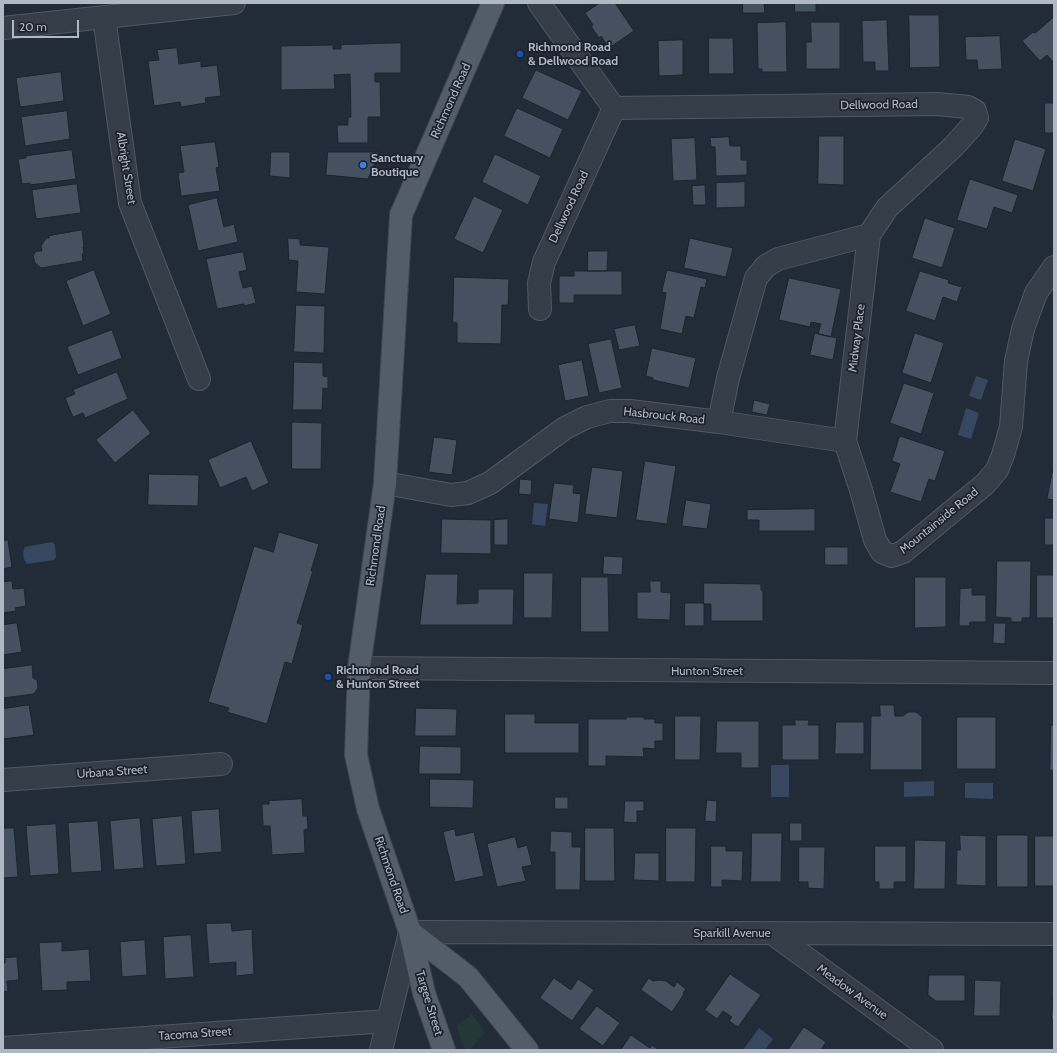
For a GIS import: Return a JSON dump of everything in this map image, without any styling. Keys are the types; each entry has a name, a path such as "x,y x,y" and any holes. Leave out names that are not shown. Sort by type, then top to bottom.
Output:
{"main road":[{"name":"Richmond Road","path":"410,932 368,809 356,755 359,668 385,483 401,215 494,3"},
{"name":"Targee Street","path":"410,932 424,993 444,1050"},
{"path":"410,932 468,978 527,1050"}],"street":[{"path":"3,28 234,3"},
{"path":"539,3 614,108"},
{"name":"Albright Street","path":"104,17 130,203 199,379"},
{"name":"Dellwood Road","path":"540,309 539,283 544,262 614,108 937,104 968,107 975,111 977,118 972,126 953,147 887,208 870,235"},
{"name":"Hasbrouck Road","path":"385,483 451,495 468,493 490,483 566,428 587,417 610,411 630,411 719,422 728,378 756,278 766,266 778,259 870,235"},
{"name":"Midway Place","path":"844,441 870,235"},
{"name":"Mountainside Road","path":"844,441 861,490 875,540 882,552 892,556 903,552 985,484 997,470 1011,427 1016,361 1023,330 1036,293 1054,267"},
{"path":"719,422 844,441"},
{"name":"Hunton Street","path":"359,668 1054,674"},
{"name":"Urbana Street","path":"3,780 221,764"},
{"path":"381,1050 410,932"},
{"name":"Sparkill Avenue","path":"410,932 1054,934"},
{"name":"Meadow Avenue","path":"772,933 932,1050"},
{"name":"Tacoma Street","path":"3,1048 387,1021"}],"shaded area":[{"path":"472,1014 483,1029 484,1034 470,1049 467,1050 464,1047 456,1026"}],"water":[{"path":"976,376 988,380 981,400 969,396"},
{"path":"966,408 979,413 971,439 958,435"},
{"path":"534,503 548,504 545,526 532,524"},
{"path":"52,542 55,545 56,557 54,560 27,564 23,556 25,547"},
{"path":"771,765 789,765 789,797 771,797"},
{"path":"934,781 934,796 904,797 904,782"},
{"path":"965,783 993,783 993,799 965,798"},
{"path":"759,1028 773,1039 765,1050 743,1050"}],"building":[{"path":"600,3 615,3 634,31 609,48 601,36 599,38 585,13"},
{"path":"743,3 764,3 765,13 743,13"},
{"path":"795,3 816,3 816,12 795,12"},
{"path":"909,15 939,15 940,67 910,68"},
{"path":"1054,17 1054,63 1047,55 1040,61 1022,41 1033,32 1035,33"},
{"path":"887,20 889,71 875,71 875,62 863,62 862,21"},
{"path":"786,22 787,72 762,72 762,69 758,69 757,23"},
{"path":"811,22 840,22 840,69 806,69 806,42 811,42"},
{"path":"1000,36 1002,69 978,70 977,60 966,60 965,37"},
{"path":"709,38 733,38 734,74 709,74"},
{"path":"683,40 683,75 659,76 658,41"},
{"path":"401,43 401,73 375,73 375,82 380,82 381,117 368,117 368,143 338,143 337,125 348,125 348,117 351,117 350,74 334,75 335,89 281,90 281,46 333,45 333,49 341,49 341,45"},
{"path":"177,48 179,64 201,61 201,67 217,65 221,96 205,98 206,103 181,107 180,102 154,106 148,61 159,60 157,50"},
{"path":"536,70 582,91 568,120 522,98"},
{"path":"61,72 64,101 20,107 16,78"},
{"path":"1045,103 1054,103 1054,133 1045,133"},
{"path":"517,108 563,129 550,158 504,136"},
{"path":"67,111 70,139 25,146 21,117"},
{"path":"819,136 844,136 844,185 818,184"},
{"path":"729,137 730,146 741,146 741,160 747,160 747,175 716,176 715,147 711,147 710,138"},
{"path":"695,138 697,180 673,181 671,139"},
{"path":"1015,139 1046,149 1033,191 1002,181"},
{"path":"215,142 219,167 216,168 220,191 181,196 178,173 184,172 180,146"},
{"path":"72,150 76,179 30,185 30,183 22,184 18,159 26,158 26,156"},
{"path":"271,152 290,152 290,178 270,176"},
{"path":"328,152 380,152 368,179 326,175"},
{"path":"495,154 541,176 528,205 482,182"},
{"path":"970,179 1018,195 1012,213 994,207 987,229 957,220"},
{"path":"745,182 745,207 716,208 716,183"},
{"path":"77,184 81,213 36,219 32,190"},
{"path":"705,185 706,205 693,205 692,186"},
{"path":"474,196 503,210 483,253 454,239"},
{"path":"217,198 224,227 234,224 238,242 198,251 188,205"},
{"path":"925,218 955,228 942,268 912,258"},
{"path":"82,230 84,247 84,253 82,254 83,261 41,268 35,263 33,256 36,251 42,251 41,246 46,238 49,238 49,236"},
{"path":"288,238 300,239 300,245 329,247 325,294 296,292 298,261 289,260"},
{"path":"690,238 733,248 726,277 684,268"},
{"path":"588,251 608,251 607,271 588,271"},
{"path":"243,252 247,270 239,272 243,288 252,286 256,303 217,309 206,259"},
{"path":"94,270 111,314 83,326 66,281"},
{"path":"667,270 707,279 705,288 701,287 694,318 686,316 682,334 660,329 666,293 662,292"},
{"path":"574,271 622,271 622,295 574,295 574,303 559,303 559,276 574,276"},
{"path":"920,271 949,280 948,283 962,287 957,302 943,297 935,321 906,311"},
{"path":"454,277 509,279 508,305 502,305 501,344 457,343 457,323 453,322"},
{"path":"789,278 841,289 831,337 818,334 821,324 811,322 810,327 779,320"},
{"path":"296,305 325,306 324,353 294,352"},
{"path":"635,325 640,346 619,350 614,329"},
{"path":"112,330 122,358 78,375 67,347"},
{"path":"815,333 837,338 833,360 810,355"},
{"path":"915,333 944,343 931,383 902,373"},
{"path":"611,339 622,388 599,393 588,344"},
{"path":"652,348 696,358 689,388 653,380 653,378 646,376"},
{"path":"582,360 589,396 565,401 558,365"},
{"path":"294,362 323,363 323,376 328,377 328,389 323,388 322,410 293,410"},
{"path":"117,372 128,399 85,418 83,413 73,417 65,398 75,394 73,390"},
{"path":"904,383 934,393 921,434 890,423"},
{"path":"754,400 770,404 767,415 752,412"},
{"path":"133,410 151,433 115,463 96,440"},
{"path":"292,422 322,423 321,469 292,469"},
{"path":"900,436 945,451 935,481 929,479 921,502 890,492 900,464 892,461"},
{"path":"434,437 457,440 452,475 429,472"},
{"path":"251,441 269,483 252,491 246,477 220,488 208,460"},
{"path":"645,461 676,466 667,524 636,520"},
{"path":"1054,464 1054,500 1047,499"},
{"path":"592,467 623,471 617,518 585,514"},
{"path":"149,474 199,475 198,506 148,505"},
{"path":"520,479 532,480 531,495 519,494"},
{"path":"554,483 574,485 573,493 581,494 578,523 549,519"},
{"path":"686,500 711,504 707,529 682,526"},
{"path":"815,509 815,531 759,531 759,520 747,520 747,510"},
{"path":"1045,518 1054,518 1054,545 1045,545"},
{"path":"442,519 491,520 491,554 441,553"},
{"path":"508,519 508,545 494,545 494,520"},
{"path":"279,532 319,544 311,571 313,571 297,623 303,625 292,664 285,662 267,724 227,712 229,708 208,702 254,546 273,552"},
{"path":"8,540 12,567 3,569 3,541"},
{"path":"825,547 848,547 848,565 825,565"},
{"path":"604,556 623,557 622,575 603,574"},
{"path":"997,561 1031,561 1030,618 1022,618 1022,622 1011,622 1011,618 996,617"},
{"path":"524,573 553,573 552,618 524,618"},
{"path":"426,574 458,574 457,604 478,603 478,589 514,589 513,625 420,625"},
{"path":"1037,575 1054,575 1054,618 1037,618"},
{"path":"581,577 608,577 609,632 581,632"},
{"path":"915,577 946,577 946,627 915,628"},
{"path":"12,581 13,589 24,588 26,606 15,608 16,611 3,613 3,582"},
{"path":"650,581 661,581 661,592 671,593 670,620 637,619 637,592 650,592"},
{"path":"704,583 761,584 761,590 763,591 763,621 711,621 711,604 704,604"},
{"path":"972,588 972,595 986,595 986,622 970,622 969,626 959,626 960,589"},
{"path":"685,603 704,603 704,626 685,626"},
{"path":"17,623 22,652 3,655 3,625"},
{"path":"994,623 1006,623 1005,644 993,643"},
{"path":"32,665 33,678 37,680 38,688 34,694 3,698 3,669"},
{"path":"29,705 34,735 3,739 3,709"},
{"path":"880,705 894,705 895,716 903,716 908,712 916,712 922,717 922,770 870,770 871,716 880,716"},
{"path":"416,708 457,709 456,736 415,736"},
{"path":"505,714 535,714 535,723 579,723 579,753 505,753"},
{"path":"675,716 701,716 700,760 675,760"},
{"path":"626,717 644,717 644,719 655,719 655,723 663,723 663,741 655,741 655,749 643,748 644,757 606,756 606,766 588,766 588,719 626,719"},
{"path":"957,717 996,717 996,769 957,769"},
{"path":"795,720 809,720 808,725 819,725 819,760 782,760 782,725 795,725"},
{"path":"717,721 759,721 759,768 741,768 741,753 716,753"},
{"path":"836,722 864,722 864,754 835,754"},
{"path":"1051,725 1054,725 1054,771 1050,770"},
{"path":"420,746 461,747 461,774 419,774"},
{"path":"430,779 474,780 473,808 430,807"},
{"path":"555,797 568,797 568,809 555,809"},
{"path":"302,799 303,816 307,816 308,829 304,830 305,853 272,855 270,826 263,826 262,804 269,804 269,801"},
{"path":"707,800 717,801 716,822 705,821"},
{"path":"625,801 644,801 644,811 637,811 637,823 624,822"},
{"path":"219,809 222,852 194,854 191,811"},
{"path":"182,816 186,864 156,866 152,819"},
{"path":"140,818 144,868 114,870 110,821"},
{"path":"98,821 102,871 71,873 68,823"},
{"path":"790,823 802,823 802,841 790,841"},
{"path":"56,824 59,874 30,876 26,826"},
{"path":"3,828 14,828 18,877 3,878"},
{"path":"585,828 614,828 615,881 585,881"},
{"path":"666,828 696,828 695,882 666,882"},
{"path":"455,829 456,836 474,832 484,876 455,882 443,832"},
{"path":"551,831 572,832 572,847 581,847 580,890 555,890 555,852 550,852"},
{"path":"752,833 782,833 781,882 751,882"},
{"path":"960,835 986,836 986,886 956,885 957,850 960,850"},
{"path":"997,835 1028,835 1028,887 997,887"},
{"path":"1035,836 1054,836 1054,886 1035,886"},
{"path":"515,837 518,848 527,845 532,865 522,867 526,881 497,887 487,844"},
{"path":"915,840 946,841 945,889 914,889"},
{"path":"711,846 726,846 726,851 743,851 742,881 722,880 722,887 711,887"},
{"path":"875,846 906,846 906,882 894,882 894,889 879,889 879,882 875,882"},
{"path":"799,847 825,847 824,889 808,888 808,882 799,882"},
{"path":"635,853 659,853 659,881 634,880"},
{"path":"231,923 232,931 252,929 254,974 236,976 236,962 209,964 206,924"},
{"path":"191,935 194,977 165,979 163,937"},
{"path":"145,940 147,975 122,977 120,942"},
{"path":"62,942 62,951 89,949 91,981 67,982 67,990 42,991 39,943"},
{"path":"17,957 19,980 7,981 8,991 3,992 3,963 5,963 5,958"},
{"path":"730,974 761,995 738,1027 729,1021 732,1017 723,1011 717,1019 705,1010"},
{"path":"929,975 965,975 965,1001 936,1001 928,995"},
{"path":"554,978 571,990 578,979 594,990 572,1021 540,998"},
{"path":"649,978 653,981 666,981 674,987 677,982 686,989 672,1012 641,990"},
{"path":"975,980 1001,981 1000,1016 974,1016"},
{"path":"1053,997 1054,1019 1052,1019"},
{"path":"597,1006 620,1023 603,1046 579,1029"},
{"path":"804,1027 826,1042 821,1050 788,1050"},
{"path":"631,1035 650,1048 652,1045 659,1050 621,1050"}],"place":[{"name":"Richmond Road & Dellwood Road","path":"520,54"},
{"name":"Sanctuary Boutique","path":"363,165"},
{"name":"Richmond Road & Hunton Street","path":"328,677"}]}
